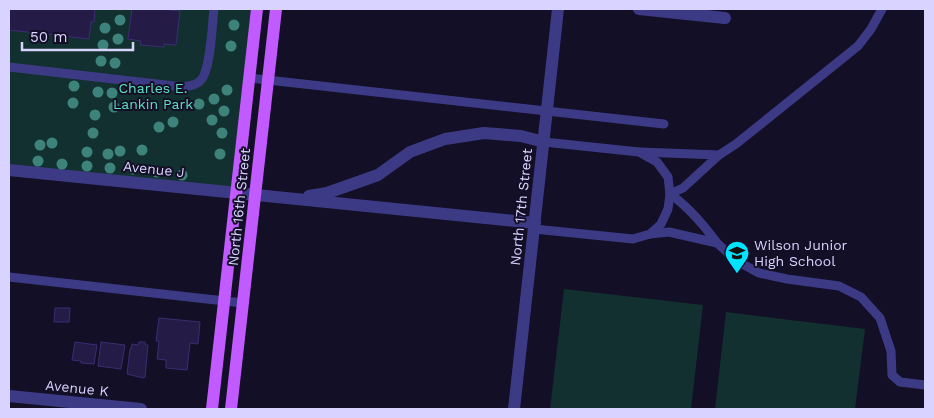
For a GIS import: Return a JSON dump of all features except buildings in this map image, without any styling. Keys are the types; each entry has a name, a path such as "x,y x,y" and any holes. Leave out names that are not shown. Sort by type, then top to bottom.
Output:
{"main road":[{"name":"North 16th Street","path":"212,409 257,9"},
{"name":"North 16th Street","path":"231,409 276,9"}],"street":[{"name":"North 17th Street","path":"514,409 558,9"},
{"path":"639,9 725,18"},
{"name":"Avenue J","path":"297,198 327,192 378,175 410,152 445,139 484,133 521,136 544,142"},
{"name":"Avenue J","path":"9,170 297,198 534,226"},
{"name":"Avenue K","path":"9,396 142,409"}],"lane":[{"path":"9,67 183,87 194,85 202,80 206,70 214,9"},
{"path":"670,194 683,188 719,155 736,144 858,46 871,29 882,9"},
{"path":"249,78 664,124"},
{"path":"544,142 639,152 719,155"},
{"path":"639,152 657,162 668,177 670,194 668,209 661,224 650,234"},
{"path":"670,194 683,202 717,243 737,261 759,273 839,286 861,297 880,318 891,351 892,375 900,382 925,385"},
{"path":"534,226 633,239 650,234 669,232 717,243"},
{"path":"9,277 243,303"}],"green space":[{"name":"Charles E. Lankin Park","path":"9,9 255,9 236,192 9,170"},
{"path":"564,289 703,305 691,409 550,409"},
{"path":"726,312 865,329 855,409 715,409"}],"place":[{"name":"Wilson Junior High School","path":"737,274"}]}
